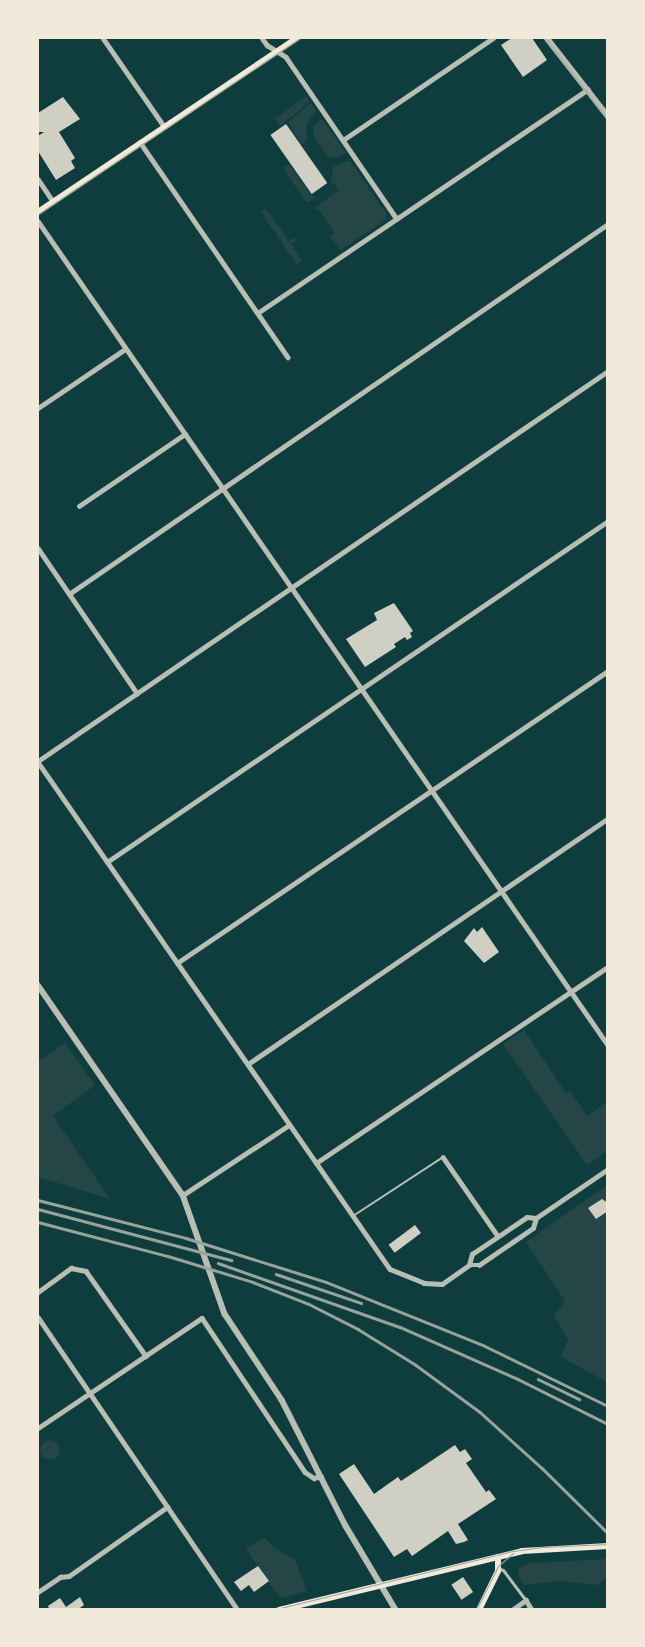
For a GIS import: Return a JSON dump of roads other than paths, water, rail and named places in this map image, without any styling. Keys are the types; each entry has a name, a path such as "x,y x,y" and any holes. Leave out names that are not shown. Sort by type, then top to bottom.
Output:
{"main road":[{"path":"38,212 297,38"},
{"path":"279,1610 498,1556 543,1548 608,1546"},
{"path":"478,1610 498,1568 498,1556"}],"street":[{"path":"103,38 164,126"},
{"path":"262,38 286,57 397,219"},
{"path":"344,140 493,38"},
{"path":"547,38 608,116"},
{"path":"259,312 588,89"},
{"path":"140,142 259,312 288,357"},
{"path":"38,179 53,201"},
{"path":"38,220 608,1044"},
{"path":"69,594 608,224"},
{"path":"38,408 125,348"},
{"path":"608,371 38,761 390,1269 411,1279 434,1285 442,1284 469,1265 478,1265 533,1228 536,1218 608,1169"},
{"path":"79,506 185,434"},
{"path":"107,862 608,521"},
{"path":"38,548 137,693"},
{"path":"177,963 434,791 608,671"},
{"path":"248,1064 608,818"},
{"path":"316,1163 608,968"},
{"path":"38,985 183,1196 225,1314 282,1400 321,1476 396,1610"},
{"path":"183,1196 289,1125"},
{"path":"443,1158 498,1236"},
{"path":"469,1265 472,1254 527,1217 536,1218"},
{"path":"38,1292 71,1268 86,1270 146,1356"},
{"path":"38,1317 238,1610"},
{"path":"38,1428 202,1318 305,1472 314,1478 321,1476"},
{"path":"38,1592 60,1577 70,1576 167,1508"},
{"path":"498,1568 503,1570 532,1610"},
{"path":"512,1610 526,1600"}],"lane":[{"path":"352,1216 443,1158"}],"tram line":[{"path":"38,214 300,38"},
{"path":"545,38 608,120"},
{"path":"272,1610 513,1551 542,1547 608,1544"},
{"path":"476,1610 498,1566 513,1553"}],"railway":[{"path":"38,1200 186,1238 326,1282 485,1346 608,1406"},
{"path":"38,1209 231,1260"},
{"path":"38,1222 168,1256 253,1282 309,1304 358,1329 416,1365 480,1412 542,1468 608,1533"},
{"path":"218,1263 400,1327 518,1379 608,1424"},
{"path":"276,1274 361,1303"},
{"path":"538,1379 579,1399"}]}
